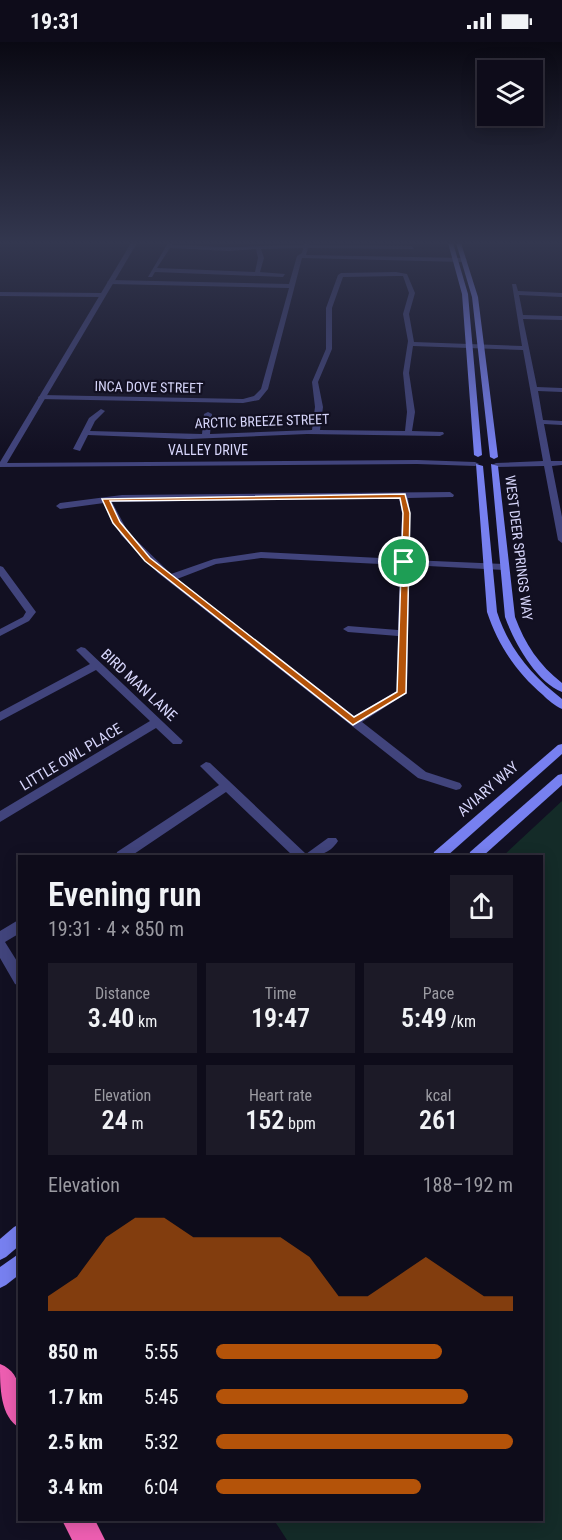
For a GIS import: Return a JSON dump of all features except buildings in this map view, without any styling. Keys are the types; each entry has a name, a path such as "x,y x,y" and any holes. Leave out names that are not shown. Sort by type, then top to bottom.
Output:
{"highway":[{"path":"0,1377 18,1409"},
{"path":"79,1521 89,1540"}],"main road":[{"name":"WEST DEER SPRINGS WAY","path":"469,313 495,462 510,617 515,633 538,668 562,688"},
{"name":"WEST DEER SPRINGS WAY","path":"475,313 476,461 492,612 502,641 518,665 534,682 562,705"},
{"path":"476,461 495,462"},
{"name":"AVIARY WAY","path":"440,855 562,748"},
{"path":"476,855 562,778"},
{"path":"0,1251 18,1235"},
{"path":"0,1280 18,1264"}],"street":[{"path":"1,465 91,313"},
{"name":"INCA DOVE STREET","path":"42,397 243,401 256,398 264,388 285,313"},
{"path":"316,432 319,407 315,382 329,349 329,313"},
{"path":"406,313 411,344 406,373 411,412 408,434"},
{"path":"519,313 539,422 542,464 558,494 562,540"},
{"path":"520,316 562,318"},
{"path":"411,344 526,348"},
{"path":"533,389 562,390"},
{"path":"77,448 101,411"},
{"path":"206,436 208,414"},
{"path":"539,422 562,423"},
{"name":"ARCTIC BREEZE STREET","path":"86,433 206,436 316,432 440,434"},
{"name":"VALLEY DRIVE","path":"1,465 476,461"},
{"path":"495,462 562,464"},
{"path":"60,506 106,499 450,495"},
{"path":"353,722 402,693 406,513 403,496"},
{"path":"106,499 116,523 133,544 170,578 422,775 456,786"},
{"path":"170,578 214,562 261,555 504,567"},
{"path":"0,568 31,608 30,615 0,633"},
{"path":"348,629 402,633"},
{"name":"BIRD MAN LANE","path":"81,650 177,741"},
{"path":"0,717 96,665"},
{"name":"LITTLE OWL PLACE","path":"0,817 157,722"},
{"path":"206,766 300,855"},
{"path":"123,855 226,786"},
{"path":"313,855 332,841"},
{"path":"0,938 18,926"},
{"path":"0,945 18,976"}],"green space":[{"path":"562,801 562,1540 287,1540 275,1521 543,1521 543,855 504,855"}],"route":[{"path":"403,496 406,513 404,562 402,693 394,700 386,702 353,722 147,560 116,523 106,499 403,496"}]}
